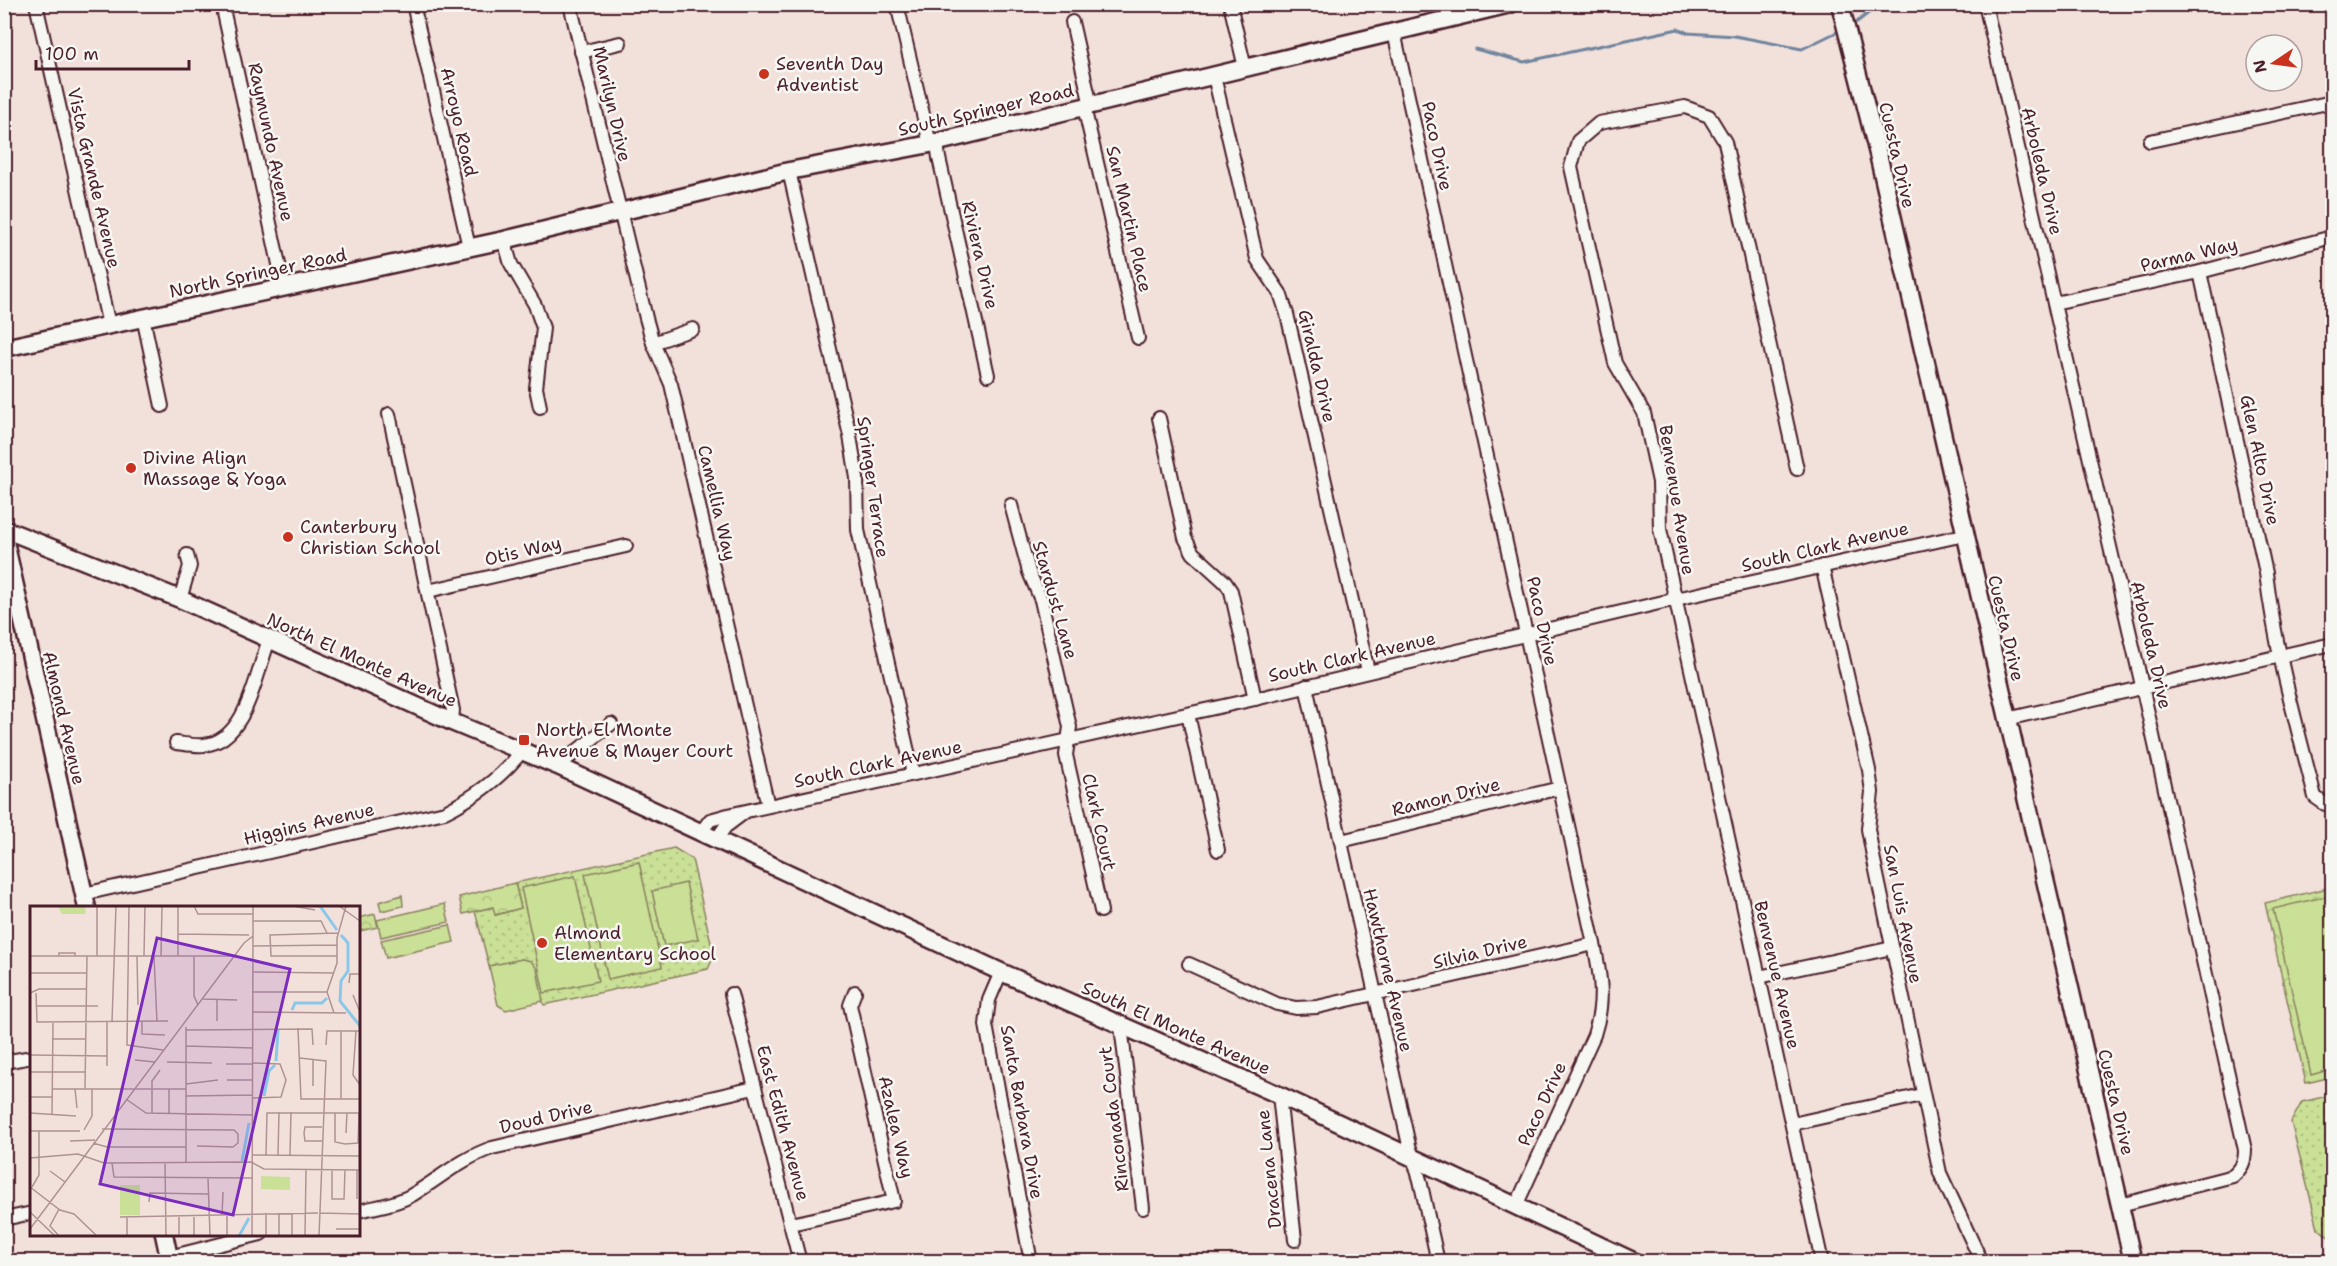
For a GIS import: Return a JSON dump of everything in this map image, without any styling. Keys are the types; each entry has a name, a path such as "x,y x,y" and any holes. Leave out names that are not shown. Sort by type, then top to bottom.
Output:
{"street":[{"name":"Vista Grande Avenue","path":"36,4 109,325"},
{"name":"Raymundo Avenue","path":"222,4 284,287"},
{"name":"Arroyo Road","path":"413,4 469,247"},
{"name":"Marilyn Drive","path":"570,4 619,212"},
{"name":"Riviera Drive","path":"897,4 939,158 988,375"},
{"path":"1230,4 1245,68"},
{"name":"South Springer Road","path":"469,247 789,171 934,144 1510,4"},
{"name":"Cuesta Drive","path":"1840,4 1878,154 2133,1262"},
{"name":"Arboleda Drive","path":"1985,4 2246,1150 2242,1168 2233,1176 2120,1205"},
{"name":"San Martin Place","path":"1072,22 1138,338"},
{"name":"Paco Drive","path":"1394,32 1594,944 1602,993 1600,1016 1594,1035 1516,1206"},
{"path":"581,52 620,43"},
{"name":"Giralda Drive","path":"1214,75 1257,259 1280,293 1287,314 1368,670"},
{"path":"2150,141 2332,102"},
{"name":"Benvenue Avenue","path":"1797,469 1725,142 1709,116 1685,107 1599,123 1578,141 1571,167 1615,363 1644,413 1659,482 1660,529 1822,1262"},
{"name":"Springer Terrace","path":"789,171 850,436 857,478 858,530 913,774"},
{"name":"Camellia Way","path":"619,212 652,343 671,384 768,806"},
{"name":"Parma Way","path":"2054,303 2200,272 2332,237"},
{"path":"504,240 511,264 535,305 543,328 536,388 540,407"},
{"name":"North Springer Road","path":"4,348 469,247"},
{"name":"Glen Alto Drive","path":"2200,272 2266,573 2271,618 2279,656 2315,796 2325,804 2332,802"},
{"path":"143,317 162,406"},
{"path":"652,343 693,329"},
{"path":"389,414 453,710 452,722"},
{"path":"1159,418 1185,538 1193,553 1225,582 1231,591 1254,699"},
{"name":"Stardust Lane","path":"1011,505 1024,556 1041,600 1070,727 1068,741"},
{"name":"North El Monte Avenue","path":"4,528 180,599 452,722 558,766 701,832"},
{"name":"South Clark Avenue","path":"701,832 710,820 768,806 1188,714 1368,670 1964,535"},
{"name":"Almond Avenue","path":"4,537 85,901"},
{"path":"14,581 18,551 27,538"},
{"name":"Otis Way","path":"428,591 627,546"},
{"path":"180,599 190,566 187,555"},
{"name":"San Luis Avenue","path":"1822,566 1869,770 1872,792 1868,829 1922,1095 1940,1173 1980,1262"},
{"path":"176,743 204,745 218,742 229,735 242,717 269,640"},
{"path":"2007,719 2332,644"},
{"name":"Hawthorne Avenue","path":"1306,686 1409,1145 1438,1262"},
{"path":"1188,714 1218,850"},
{"path":"558,766 610,724"},
{"name":"Clark Court","path":"1068,741 1066,755 1101,911"},
{"name":"Higgins Avenue","path":"85,901 445,812 490,784 522,751"},
{"name":"Ramon Drive","path":"1341,841 1560,788"},
{"name":"South Clark Avenue","path":"716,840 725,827 747,811"},
{"name":"South El Monte Avenue","path":"701,832 1001,972 1279,1095 1635,1262"},
{"name":"Silvia Drive","path":"1189,964 1276,1004 1296,1008 1317,1007 1594,944"},
{"path":"1759,977 1892,948"},
{"name":"Santa Barbara Drive","path":"1001,972 989,1000 986,1025 1031,1262"},
{"name":"Azalea Way","path":"791,1224 894,1201 850,1005 855,992"},
{"name":"East Edith Avenue","path":"731,994 800,1262"},
{"name":"Rinconada Court","path":"1120,1026 1143,1208"},
{"path":"4,1062 30,1057"},
{"name":"Doud Drive","path":"360,1211 400,1201 471,1156 492,1148 754,1088"},
{"name":"Dracena Lane","path":"1279,1095 1295,1240"},
{"path":"1792,1124 1922,1095"},
{"path":"4,1219 30,1214"},
{"path":"164,1236 169,1259 254,1236"}],"green space":[{"path":"674,848 692,859 714,956 708,969 544,1005 522,959 489,966 475,911 494,907 496,915 521,908 515,883"},
{"path":"639,862 662,967 608,979 585,874"},
{"path":"575,876 598,981 544,993 521,888"},
{"path":"515,883 521,908 495,915 493,907 463,914 459,897"},
{"path":"686,883 698,939 664,946 652,891"},
{"path":"2332,887 2332,1077 2306,1083 2265,903"},
{"path":"402,895 403,906 381,911 379,902"},
{"path":"2332,895 2332,1069 2311,1075 2273,909"},
{"path":"445,904 449,922 381,937 377,920"},
{"path":"375,914 378,927 360,931 360,918"},
{"path":"450,925 454,942 386,958 381,940"},
{"path":"522,959 531,961 537,969 543,1001 506,1010 498,1005 489,966"},
{"path":"2332,1095 2332,1237 2330,1238 2318,1228 2291,1122 2302,1102"}],"waterway":[{"path":"1381,4 1390,11"},
{"path":"1857,22 1880,4"},
{"path":"1475,49 1524,62 1678,29 1688,33 1735,36 1802,49 1839,31"}],"place":[{"name":"Seventh Day Adventist","path":"764,74"},
{"name":"Divine Align Massage & Yoga","path":"131,468"},
{"name":"Canterbury Christian School","path":"288,537"},
{"name":"North El Monte Avenue & Mayer Court","path":"524,740"},
{"name":"Almond Elementary School","path":"542,943"}]}
